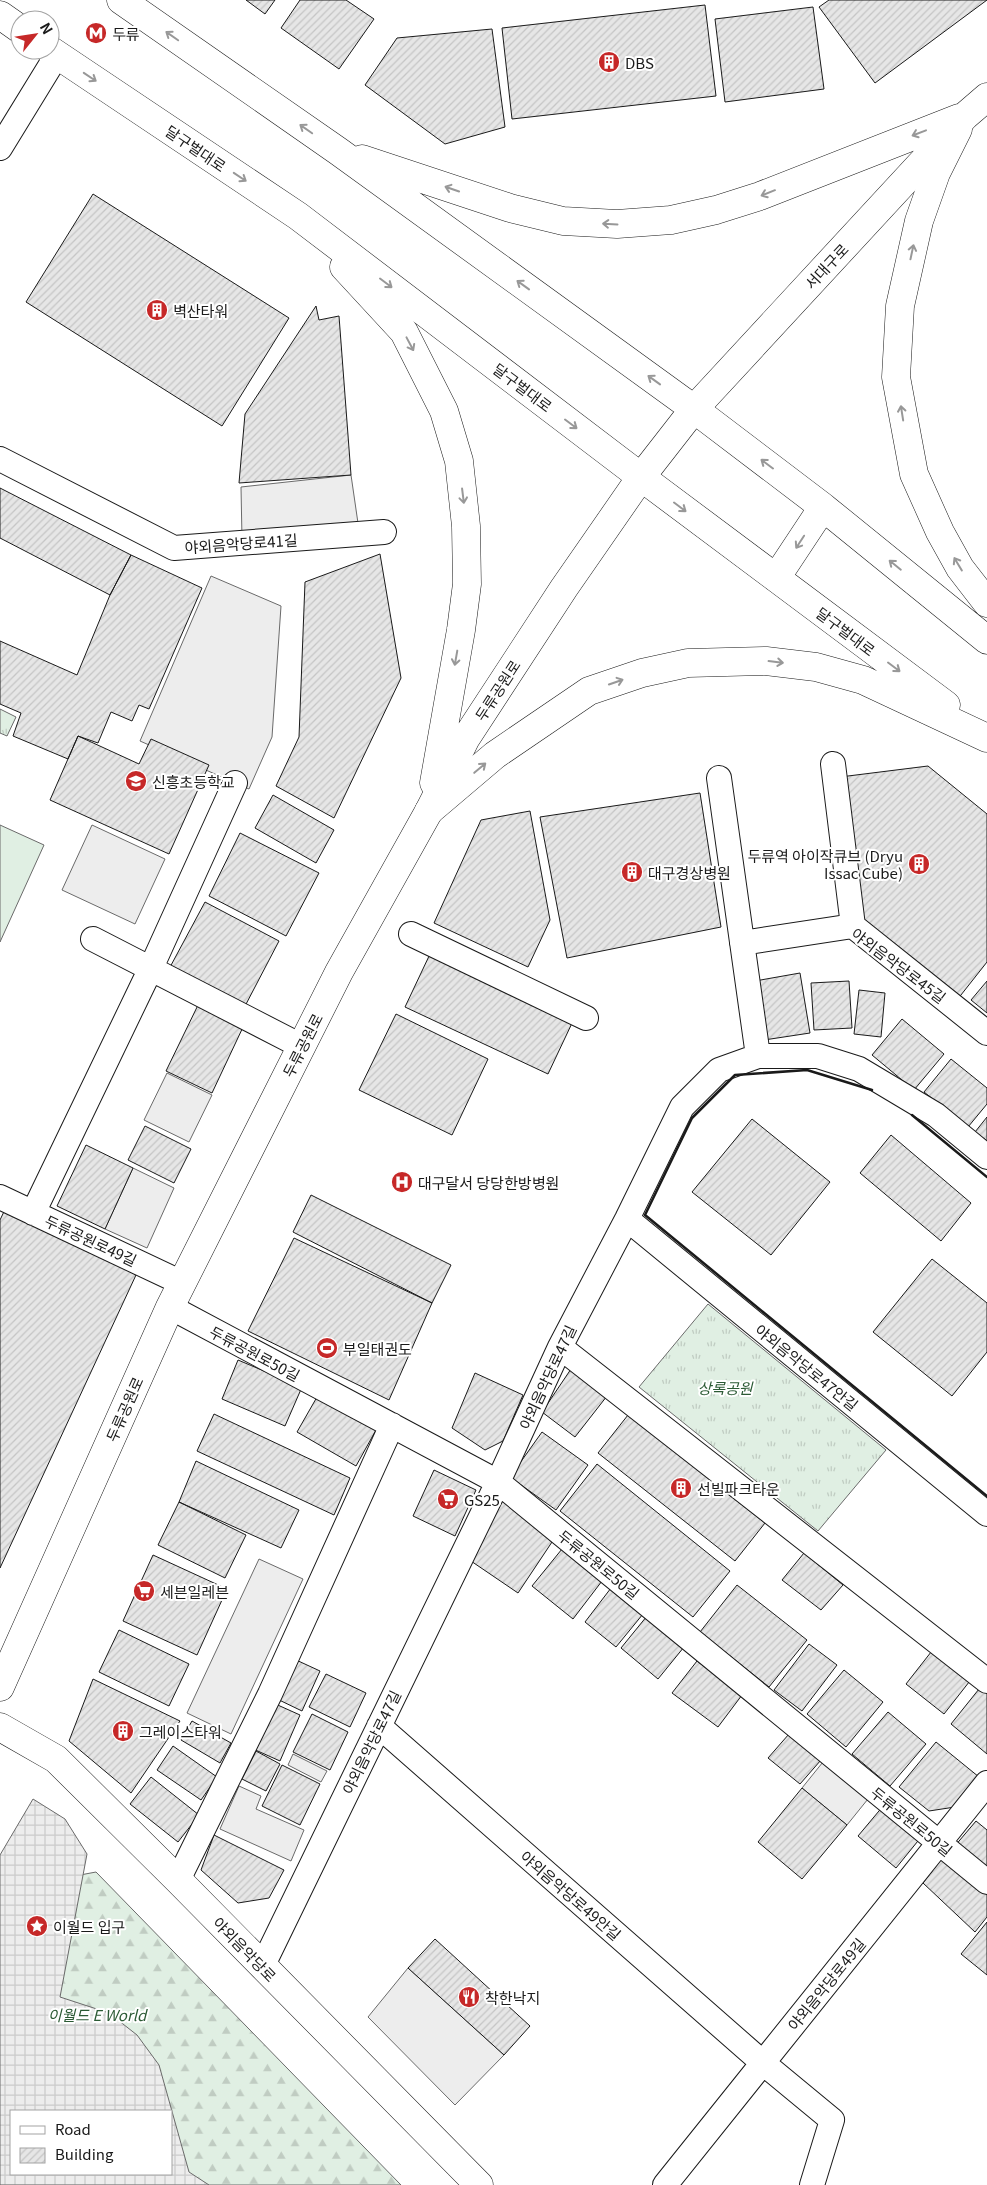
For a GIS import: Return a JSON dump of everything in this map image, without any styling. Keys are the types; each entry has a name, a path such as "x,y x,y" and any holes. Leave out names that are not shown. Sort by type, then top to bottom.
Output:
{"main road":[{"path":"121,0 338,151 694,409 823,507 987,640"},
{"name":"달구벌대로","path":"60,57 298,216 987,737"},
{"name":"서대구로","path":"671,440 694,409 965,116 987,97"},
{"path":"338,151 510,208 563,221 617,224 671,220 716,210 760,196 965,116"},
{"path":"965,116 936,173 919,221 900,306 896,377 914,474 940,532 960,568 987,603"},
{"path":"298,216 404,332 444,411 459,461 466,526 467,584 461,630 429,811"},
{"name":"두류공원로","path":"0,1687 170,1307 339,972 429,811 466,738 564,588 641,477 671,440"},
{"path":"776,578 823,507"},
{"path":"429,811 495,755 589,691 642,673 688,663 766,661 816,667 864,680 987,737"},
{"name":"야외음악당로","path":"0,1727 56,1759 479,2185"}],"street":[{"path":"0,148 49,60"},
{"name":"야외음악당로41길","path":"0,459 174,548 384,532"},
{"path":"833,764 853,926"},
{"path":"718,778 758,1056"},
{"path":"34,1213 151,968 235,783"},
{"name":"야외음악당로45길","path":"742,943 853,926 987,1034"},
{"path":"410,934 586,1018"},
{"path":"93,939 301,1046"},
{"name":"야외음악당로47길","path":"262,1966 498,1482 560,1347 627,1219 682,1107 719,1070 758,1056 818,1056 859,1070 936,1114 987,1157"},
{"name":"두류공원로49길","path":"3,1206 34,1213 182,1283"},
{"name":"야외음악당로47안길","path":"627,1219 987,1514"},
{"name":"두류공원로50길","path":"170,1307 498,1482 987,1882"},
{"path":"560,1347 987,1681"},
{"path":"178,1880 270,1694 392,1425"},
{"name":"야외음악당로49안길","path":"379,1726 763,2063"},
{"name":"야외음악당로49길","path":"665,2185 987,1783"},
{"path":"763,2063 832,2120 812,2185"}],"green space":[{"path":"0,709 16,717 7,736 0,733"},
{"path":"0,825 44,845 0,942"},
{"name":"상록공원","path":"708,1304 886,1450 818,1531 639,1387"},
{"name":"이월드 E World","path":"96,1872 401,2185 0,2185 0,1890"}],"shaded area":[{"path":"351,475 359,530 242,539 241,487"},
{"path":"211,576 281,606 272,737 249,789 140,741"},
{"path":"92,825 165,859 135,924 62,890"},
{"path":"167,1073 212,1095 189,1142 144,1120"},
{"path":"133,1168 174,1188 147,1248 105,1229"},
{"path":"259,1559 303,1579 231,1734 187,1713"},
{"path":"293,1754 327,1771 321,1782 288,1765"},
{"path":"827,1757 872,1794 847,1825 802,1788"},
{"path":"239,1786 261,1796 256,1809 304,1830 291,1861 220,1829"},
{"name":"이월드 입구","path":"33,1799 65,1819 87,1854 60,1997 109,2013 137,2035 159,2065 172,2110 10,2110 10,2175 172,2175 172,2111 189,2172 209,2185 0,2185 0,1855"},
{"path":"408,1968 504,2055 455,2105 368,2017"}],"building":[{"path":"246,0 275,0 265,14"},
{"path":"300,0 346,0 374,19 339,69 281,28"},
{"path":"829,0 987,0 875,83 819,7"},
{"name":"DBS","path":"705,5 716,96 512,119 502,28"},
{"path":"813,7 824,89 725,102 715,19"},
{"path":"492,29 505,127 445,144 365,85 397,38"},
{"name":"벽산타워","path":"93,194 289,318 222,426 26,302"},
{"path":"316,306 319,320 339,316 351,475 239,483 245,414"},
{"path":"0,488 131,555 110,595 0,538"},
{"path":"380,554 401,678 334,818 276,786 299,737 305,582"},
{"path":"131,555 202,588 149,709 139,705 132,721 111,712 98,743 78,736 68,759 13,736 21,713 0,704 0,641 77,675 110,595"},
{"path":"78,736 139,764 151,739 209,765 169,854 50,800"},
{"name":"두류역 아이작큐브 (Dryu Issac Cube)","path":"928,766 987,814 987,962 957,1000 858,914 840,777"},
{"name":"대구경상병원","path":"700,793 721,927 567,958 540,817"},
{"path":"273,795 334,830 316,863 255,828"},
{"path":"530,811 550,920 528,967 434,923 481,820"},
{"path":"240,833 319,873 286,936 209,896"},
{"path":"205,902 279,941 244,1008 169,969"},
{"path":"430,954 573,1021 548,1074 405,1007"},
{"path":"800,973 810,1033 764,1040 755,981"},
{"path":"849,981 852,1028 814,1030 811,983"},
{"path":"987,981 987,1013 971,1000"},
{"path":"859,990 885,993 881,1037 854,1034"},
{"path":"199,1003 244,1025 212,1093 166,1071"},
{"path":"396,1014 488,1059 452,1135 359,1090"},
{"path":"902,1019 944,1054 914,1090 872,1055"},
{"path":"951,1059 987,1088 987,1104 968,1127 924,1092"},
{"path":"987,1117 987,1141 975,1132"},
{"path":"752,1119 830,1182 771,1255 692,1192"},
{"path":"145,1126 191,1149 174,1183 128,1160"},
{"path":"891,1135 971,1203 941,1241 860,1173"},
{"path":"86,1145 133,1168 105,1229 57,1206"},
{"path":"311,1195 451,1265 432,1303 293,1232"},
{"path":"9,1201 136,1275 0,1568 0,1220"},
{"path":"294,1238 432,1303 389,1400 248,1331"},
{"path":"932,1259 987,1303 987,1352 952,1396 873,1332"},
{"path":"238,1360 302,1387 285,1426 222,1399"},
{"path":"571,1369 607,1396 575,1437 542,1412"},
{"path":"475,1373 523,1395 503,1441 485,1450 452,1428"},
{"path":"317,1397 376,1430 356,1466 297,1432"},
{"path":"214,1414 350,1478 334,1515 197,1451"},
{"name":"선빌파크타운","path":"628,1415 765,1523 735,1561 598,1453"},
{"path":"542,1432 588,1465 556,1510 510,1477"},
{"path":"196,1461 299,1510 281,1548 179,1502"},
{"path":"597,1464 730,1571 693,1617 560,1511"},
{"path":"434,1470 476,1490 455,1536 413,1516"},
{"path":"503,1498 552,1542 518,1593 468,1559"},
{"path":"179,1502 246,1535 225,1578 158,1545"},
{"path":"562,1549 602,1581 573,1619 532,1586"},
{"path":"804,1553 843,1585 821,1610 782,1580"},
{"path":"153,1555 227,1589 197,1655 123,1621"},
{"path":"737,1585 807,1640 769,1687 700,1632"},
{"path":"611,1588 643,1614 616,1647 585,1622"},
{"path":"647,1616 684,1647 658,1679 621,1648"},
{"path":"119,1630 189,1664 169,1706 99,1672"},
{"path":"809,1644 837,1665 802,1711 774,1690"},
{"path":"935,1647 973,1677 944,1714 906,1684"},
{"path":"294,1659 320,1671 302,1711 275,1698"},
{"path":"697,1661 742,1695 718,1727 672,1693"},
{"path":"844,1670 883,1702 846,1747 807,1714"},
{"path":"326,1674 366,1693 350,1727 309,1707"},
{"name":"그레이스타워","path":"93,1679 180,1721 131,1793 69,1741"},
{"path":"983,1684 987,1687 987,1754 951,1724"},
{"path":"271,1702 300,1715 280,1761 251,1748"},
{"path":"888,1712 926,1744 890,1786 852,1754"},
{"path":"312,1714 348,1732 330,1770 293,1752"},
{"path":"192,1721 231,1743 220,1763 181,1740"},
{"path":"789,1734 821,1760 800,1784 768,1758"},
{"path":"936,1742 979,1777 955,1807 929,1811 899,1787"},
{"path":"173,1746 217,1777 201,1800 157,1770"},
{"path":"256,1751 280,1764 266,1791 242,1779"},
{"path":"282,1765 320,1784 300,1825 262,1806"},
{"path":"151,1777 199,1815 178,1842 130,1804"},
{"path":"802,1788 847,1825 802,1879 758,1842"},
{"path":"884,1805 922,1836 896,1868 858,1836"},
{"path":"976,1821 987,1830 987,1875 954,1847"},
{"path":"214,1835 284,1870 269,1898 238,1903 201,1870"},
{"path":"942,1858 987,1893 987,1917 975,1932 923,1883"},
{"path":"987,1922 987,1975 961,1954"},
{"name":"착한낙지","path":"435,1939 530,2026 504,2055 408,1968"}],"wall":[{"path":"807,1070 735,1075 692,1118 645,1215 987,1496"},
{"path":"807,1070 872,1090"},
{"path":"912,1115 987,1177"}],"place":[{"name":"두류","path":"96,33"},
{"name":"DBS","path":"609,62"},
{"name":"벽산타워","path":"157,310"},
{"name":"신흥초등학교","path":"136,781"},
{"name":"두류역 아이작큐브 (Dryu Issac Cube)","path":"919,864"},
{"name":"대구경상병원","path":"632,872"},
{"name":"대구달서 당당한방병원","path":"402,1182"},
{"name":"부일태권도","path":"327,1348"},
{"name":"선빌파크타운","path":"681,1488"},
{"name":"GS25","path":"448,1499"},
{"name":"세븐일레븐","path":"144,1591"},
{"name":"그레이스타워","path":"123,1731"},
{"name":"이월드 입구","path":"37,1926"},
{"name":"착한낙지","path":"469,1997"}]}
